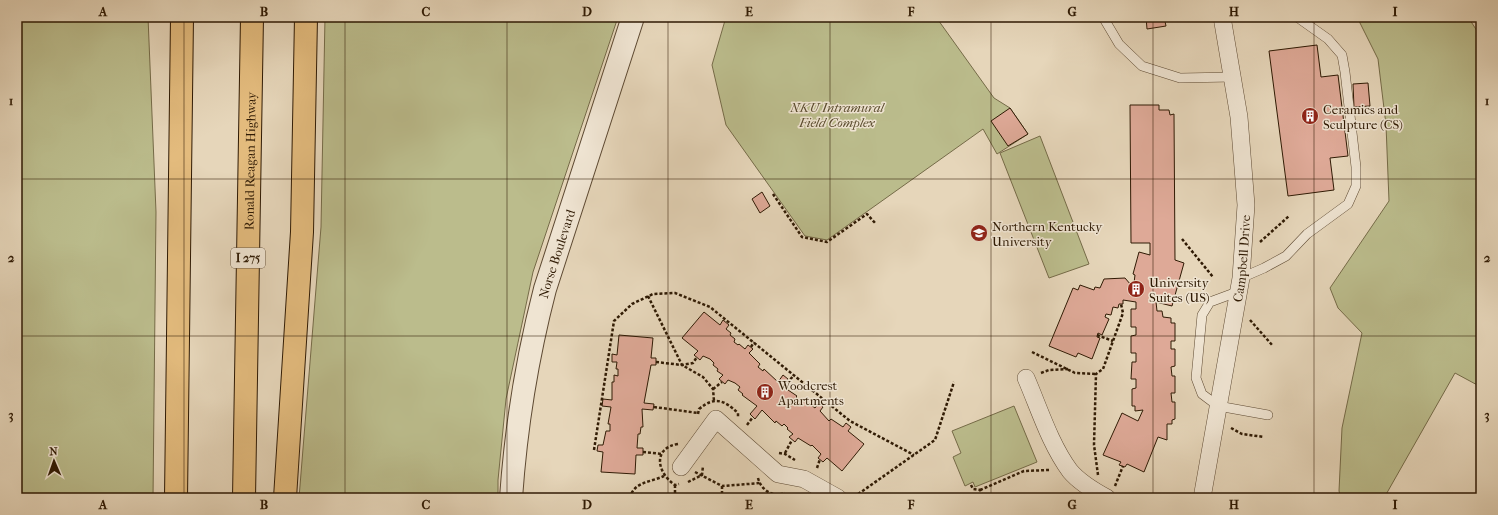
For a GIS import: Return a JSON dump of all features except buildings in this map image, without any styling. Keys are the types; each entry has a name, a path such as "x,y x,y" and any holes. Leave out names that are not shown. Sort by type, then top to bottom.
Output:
{"highway":[{"path":"176,498 182,17"},
{"name":"Ronald Reagan Highway","path":"244,498 252,17"},
{"path":"285,498 302,232 306,17"}],"street":[{"name":"Norse Boulevard","path":"511,498 518,419 536,322 554,258 633,17"},
{"name":"Campbell Drive","path":"1202,498 1238,291 1246,205 1239,117 1222,17"},
{"path":"1032,376 1059,453 1067,466 1090,490 1110,494"},
{"path":"681,467 716,419 778,474 804,479 830,496"}],"lane":[{"path":"1103,17 1119,44 1142,66 1180,78 1232,77"},
{"path":"1268,415 1218,406 1202,394 1196,378 1202,315 1210,302 1238,291 1264,268 1286,256 1307,234 1348,204 1356,186 1356,167 1342,55 1328,39 1297,17"}],"path":[{"path":"773,194 802,237 827,242 867,214 876,224"},
{"path":"1255,246 1289,216"},
{"path":"1182,239 1213,277"},
{"path":"1238,291 1273,346"},
{"path":"594,450 614,321 632,304 648,296 653,294 675,293 710,307 850,421 914,455"},
{"path":"648,296 682,365 703,377 713,390 716,419"},
{"path":"1032,352 1075,373 1096,374 1103,369 1123,313 1121,304"},
{"path":"1097,335 1113,340"},
{"path":"751,347 754,342"},
{"path":"656,362 682,365 693,363 697,357"},
{"path":"1032,376 1048,370 1068,369"},
{"path":"1096,374 1094,445 1099,481"},
{"path":"784,387 794,375"},
{"path":"713,390 722,382"},
{"path":"852,498 935,440 954,382"},
{"path":"821,405 824,400"},
{"path":"654,407 698,413"},
{"path":"1226,425 1242,434 1264,437"},
{"path":"681,467 722,486 759,484 778,474 786,451 792,440"},
{"path":"643,452 662,454"},
{"path":"971,485 973,489 980,490 1024,471 1058,469 1067,466"},
{"path":"1110,494 1123,466"},
{"path":"630,498 631,491 638,485 664,476"},
{"path":"675,485 675,495"},
{"path":"722,486 722,498"},
{"path":"980,490 983,498"}],"green space":[{"path":"17,17 148,17 156,212 153,498 17,498"},
{"path":"325,17 618,17 533,272 506,399 498,480 498,498 299,498 321,227"},
{"name":"NKU Intramural Field Complex","path":"726,17 936,17 994,98 1010,108 1028,134 997,154 983,129 827,240 805,236 726,125 712,65"},
{"path":"1357,17 1468,17 1481,37 1481,387 1455,373 1384,498 1341,498 1339,491 1342,428 1362,333 1338,308 1330,288 1389,201 1386,125 1378,59"},
{"path":"1040,136 1089,264 1049,278 1000,153"},
{"path":"1014,406 1037,462 975,487 973,482 965,486 953,457 961,453 952,431"}],"place":[{"name":"Ceramics and Sculpture (CS)","path":"1310,116"},
{"name":"Northern Kentucky University","path":"979,233"},
{"name":"University Suites (US)","path":"1136,289"},
{"name":"Woodcrest Apartments","path":"765,392"}]}
